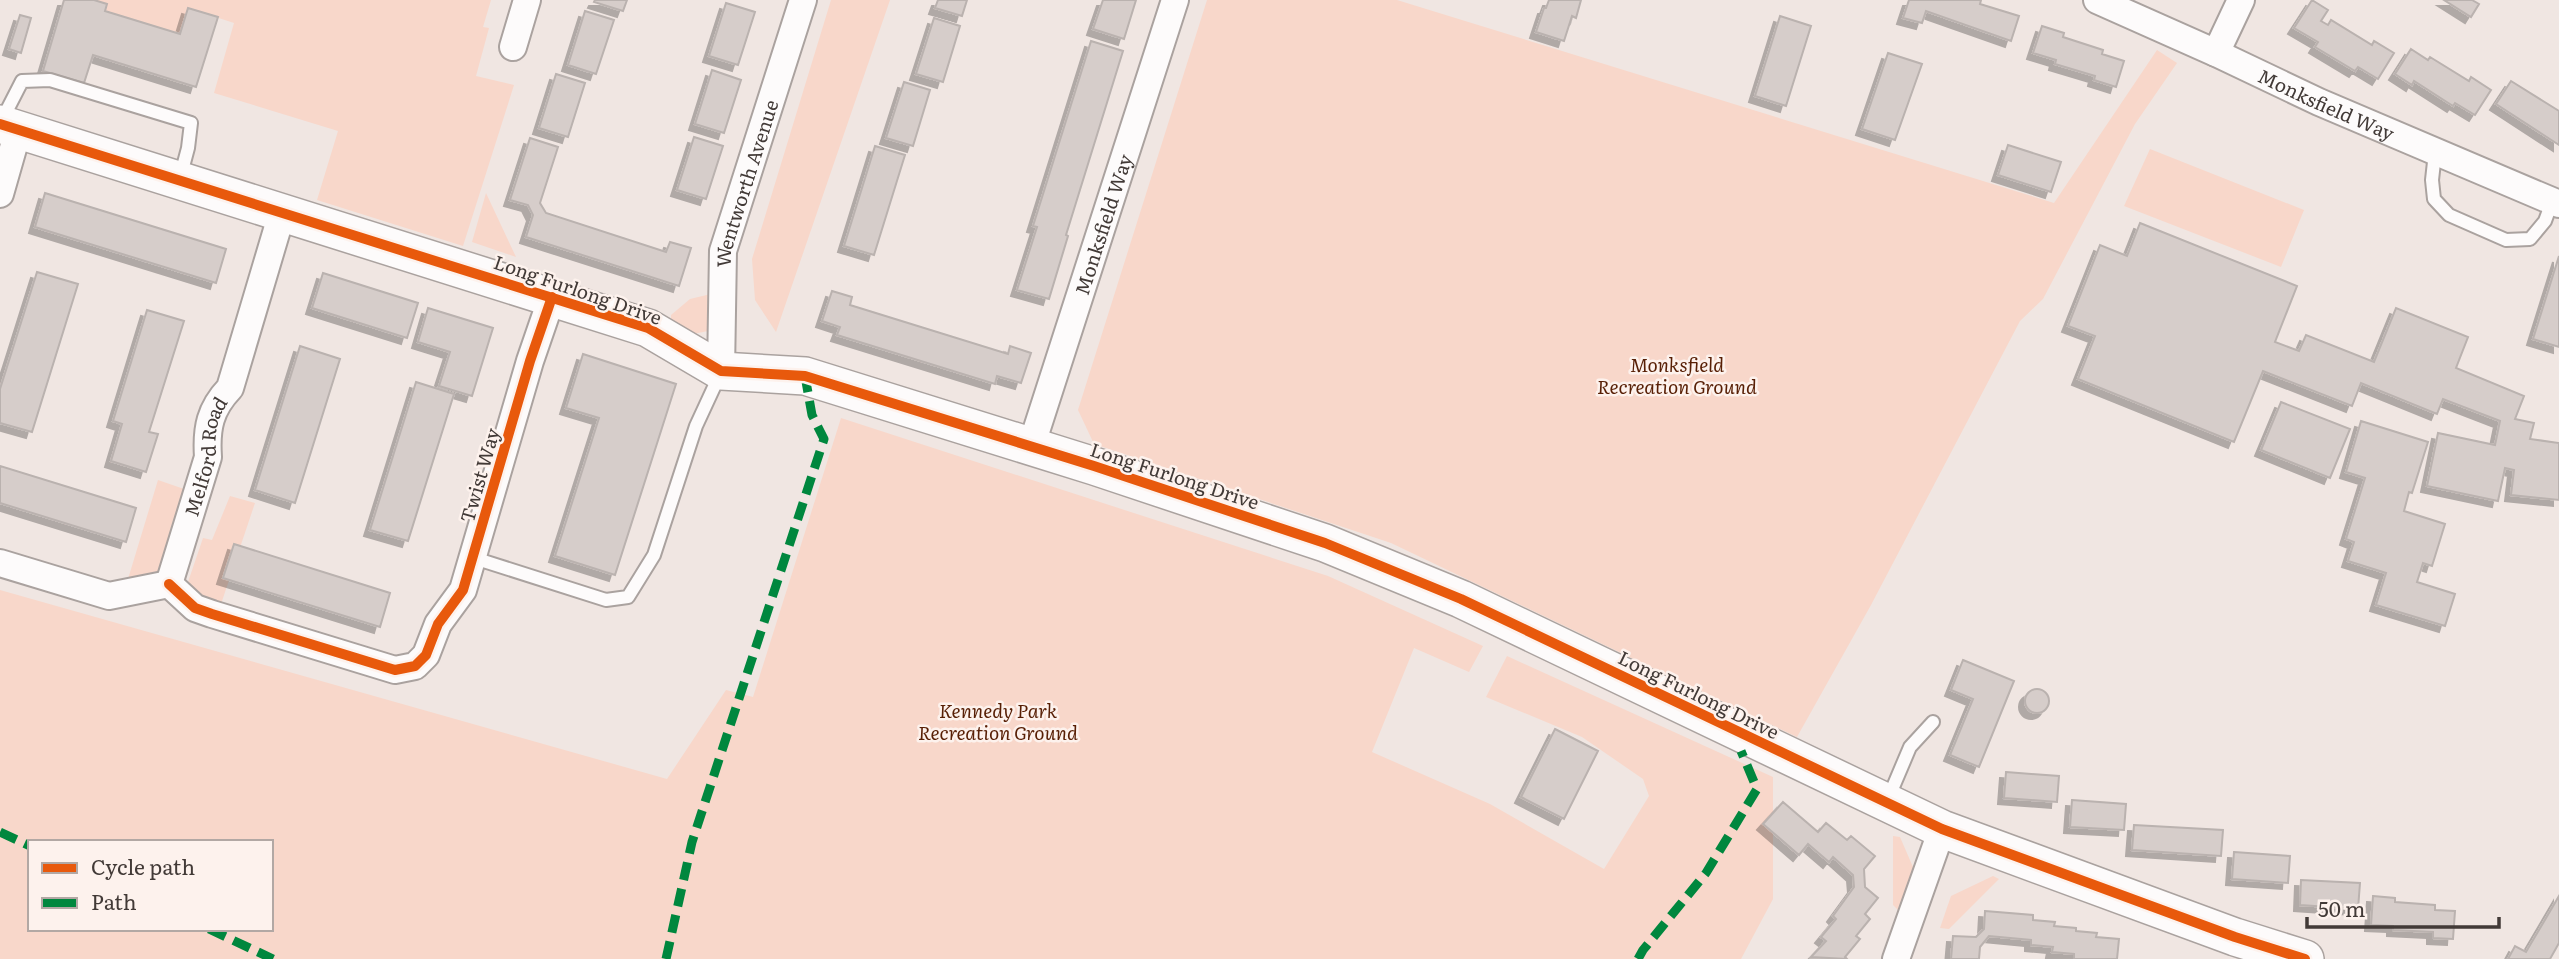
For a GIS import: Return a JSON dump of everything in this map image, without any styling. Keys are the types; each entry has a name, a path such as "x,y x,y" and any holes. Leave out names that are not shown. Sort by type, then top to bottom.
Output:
{"street":[{"path":"513,47 527,0"},
{"name":"Wentworth Avenue","path":"721,372 723,251 803,0"},
{"name":"Monksfield Way","path":"1031,447 1175,0"},
{"name":"Monksfield Way","path":"2097,0 2319,102 2556,203"},
{"path":"2216,53 2241,0"},
{"path":"0,194 6,126"},
{"name":"Long Furlong Drive","path":"6,126 648,328 721,372 805,376 1325,543 1461,599 1942,829 2222,933 2305,959"},
{"name":"Melford Road","path":"169,584 208,457 206,436 216,404 230,388 282,213"},
{"name":"Twist Way","path":"169,584 195,608 212,614 395,670 415,666 426,655 438,624 463,590 530,361 552,297"},
{"path":"0,563 109,596 169,584"},
{"path":"1896,959 1942,829"}],"lane":[{"path":"6,126 22,81 50,80 191,123 188,148 179,181"},
{"path":"2435,153 2432,180 2434,199 2449,215 2506,240 2530,239 2556,203"},
{"path":"474,558 606,600 628,597 654,555 696,426 721,372"},
{"path":"1886,802 1910,747 1933,722"}],"green space":[{"path":"94,0 491,0 483,27 489,28 476,76 514,85 463,246 317,200 338,131 214,93 234,23 188,8 180,34 105,11 107,4"},
{"path":"831,0 890,0 776,332 755,300 752,259"},
{"name":"Monksfield Recreation Ground","path":"1207,0 1397,0 2054,203 2157,50 2177,63 2135,124 2043,299 2020,321 1871,605 1797,737 1391,543 1094,444 1078,410"},
{"path":"2150,149 2304,210 2281,267 2124,206"},
{"path":"486,193 516,257 472,242"},
{"path":"715,293 716,312 708,331 688,335 671,328 671,315 690,299"},
{"name":"Kennedy Park Recreation Ground","path":"841,418 1328,576 1483,646 1469,672 1414,648 1372,752 1490,804 1604,869 1649,796 1643,779 1582,737 1486,697 1507,656 1773,777 1773,899 1741,959 0,959 0,590 667,779 726,690 753,697"},
{"path":"158,480 184,489 170,530 181,535 167,575 128,579"},
{"path":"230,496 255,503 220,607 208,604 188,582 203,538 212,540"},
{"path":"1893,836 1900,837 1919,881 1901,913 1893,905"},
{"path":"1993,876 1999,879 1949,929 1940,928 1951,896"}],"building":[{"path":"64,0 94,0 107,4 105,11 180,34 188,8 218,17 196,87 93,55 84,83 43,71"},
{"path":"627,0 623,11 594,2"},
{"path":"938,0 967,0 962,16 935,8"},
{"path":"1103,0 1136,0 1124,39 1093,29"},
{"path":"1549,0 1581,0 1576,18 1572,16 1564,41 1536,32"},
{"path":"1909,0 1981,0 1980,4 2019,16 2011,41 1926,11 1922,23 1903,18"},
{"path":"2312,0 2328,10 2321,21 2328,25 2331,20 2372,45 2374,41 2394,53 2378,79 2358,67 2355,71 2315,47 2318,42 2294,28"},
{"path":"2444,0 2472,0 2479,4 2471,17"},
{"path":"726,3 755,12 738,65 709,56"},
{"path":"585,11 614,20 596,74 568,65"},
{"path":"20,15 31,18 21,53 9,49"},
{"path":"1780,16 1811,26 1786,106 1755,96"},
{"path":"934,18 960,26 943,82 916,74"},
{"path":"2042,26 2064,33 2063,37 2103,50 2102,54 2124,61 2116,87 2094,80 2095,76 2055,64 2056,60 2033,53"},
{"path":"1091,41 1123,51 1049,299 1017,290 1037,227 1033,226"},
{"path":"2411,49 2428,60 2430,57 2469,81 2471,77 2491,90 2475,115 2455,103 2453,106 2414,81 2412,85 2395,74"},
{"path":"1888,53 1922,64 1895,140 1862,129"},
{"path":"712,70 741,80 724,133 695,124"},
{"path":"556,74 585,83 568,137 539,128"},
{"path":"2511,81 2559,111 2559,145 2496,104"},
{"path":"904,82 930,90 913,146 886,138"},
{"path":"694,137 723,146 706,199 677,190"},
{"path":"530,138 558,147 540,203 546,213 666,252 670,242 691,248 679,286 526,237 533,215 528,205 510,200"},
{"path":"2008,145 2061,162 2051,192 1998,175"},
{"path":"875,146 905,155 874,255 844,246"},
{"path":"45,193 226,249 216,283 35,227"},
{"path":"2140,223 2297,286 2275,342 2299,351 2306,335 2374,362 2396,308 2468,337 2456,368 2524,396 2515,419 2534,423 2530,439 2559,443 2559,500 2511,495 2514,470 2505,468 2498,501 2427,486 2438,433 2495,445 2500,421 2443,399 2437,414 2361,383 2352,406 2263,371 2234,442 2078,379 2095,336 2068,326 2100,245 2127,256"},
{"path":"2559,256 2559,347 2533,339"},
{"path":"37,272 78,284 32,432 0,423 0,389"},
{"path":"323,273 418,303 407,338 312,308"},
{"path":"832,291 852,297 850,305 1008,354 1010,346 1031,353 1021,383 997,376 995,384 837,335 840,327 822,321"},
{"path":"428,308 493,328 472,396 439,386 450,352 418,342"},
{"path":"147,310 184,321 149,432 158,434 146,472 111,461 122,424 113,421"},
{"path":"300,346 340,359 295,503 255,490"},
{"path":"583,354 676,384 615,575 555,556 599,418 566,408"},
{"path":"416,382 454,394 408,541 370,530"},
{"path":"2281,402 2350,429 2330,478 2261,450"},
{"path":"2361,421 2428,442 2404,511 2445,524 2432,566 2423,563 2417,582 2455,594 2445,626 2376,605 2386,573 2348,561 2354,542 2346,539 2365,478 2346,472"},
{"path":"0,466 136,508 126,542 0,503"},
{"path":"234,544 390,593 380,627 223,578"},
{"path":"1963,660 2014,681 1979,767 1950,755 1973,699 1951,690"},
{"path":"2037,689 2048,696 2049,701 2042,712 2037,713 2026,706 2025,701 2032,690"},
{"path":"1555,729 1598,751 1564,819 1521,797"},
{"path":"2006,772 2059,776 2057,802 2004,798"},
{"path":"2072,800 2126,804 2124,830 2070,827"},
{"path":"1783,802 1818,832 1826,823 1847,840 1851,836 1875,856 1864,869 1865,887 1878,898 1865,914 1870,919 1856,936 1860,939 1845,957 1847,959 1811,957 1826,941 1821,937 1836,919 1833,916 1854,887 1853,875 1833,857 1829,862 1808,844 1799,855 1763,824"},
{"path":"2134,825 2223,830 2221,856 2132,850"},
{"path":"2234,852 2290,856 2288,883 2232,879"},
{"path":"2301,880 2360,883 2358,909 2300,905"},
{"path":"2373,896 2395,898 2395,902 2435,905 2435,910 2455,911 2453,939 2433,938 2433,932 2393,930 2393,926 2371,925"},
{"path":"2559,896 2559,943 2550,959 2508,959 2515,946 2526,952"},
{"path":"1985,911 2033,915 2033,920 2055,922 2054,926 2097,933 2096,937 2119,939 2117,959 2074,959 2074,954 2052,952 2053,947 2031,945 2031,940 1989,936 1980,947 1979,959 1951,959 1953,936 1976,937 1984,929"}],"marked path":[{"path":"666,959 692,842 824,439 812,415 805,376"},
{"path":"1638,959 1706,873 1757,789 1741,751"},
{"path":"0,832 28,845"},
{"path":"213,931 273,959"}],"cycle path":[{"path":"0,124 648,328 721,371 805,376 1094,466 1325,543 1461,599 1942,829 2235,937 2305,959"},
{"path":"169,584 195,608 212,614 395,670 415,666 426,655 438,624 463,590 530,361 552,297"}]}
